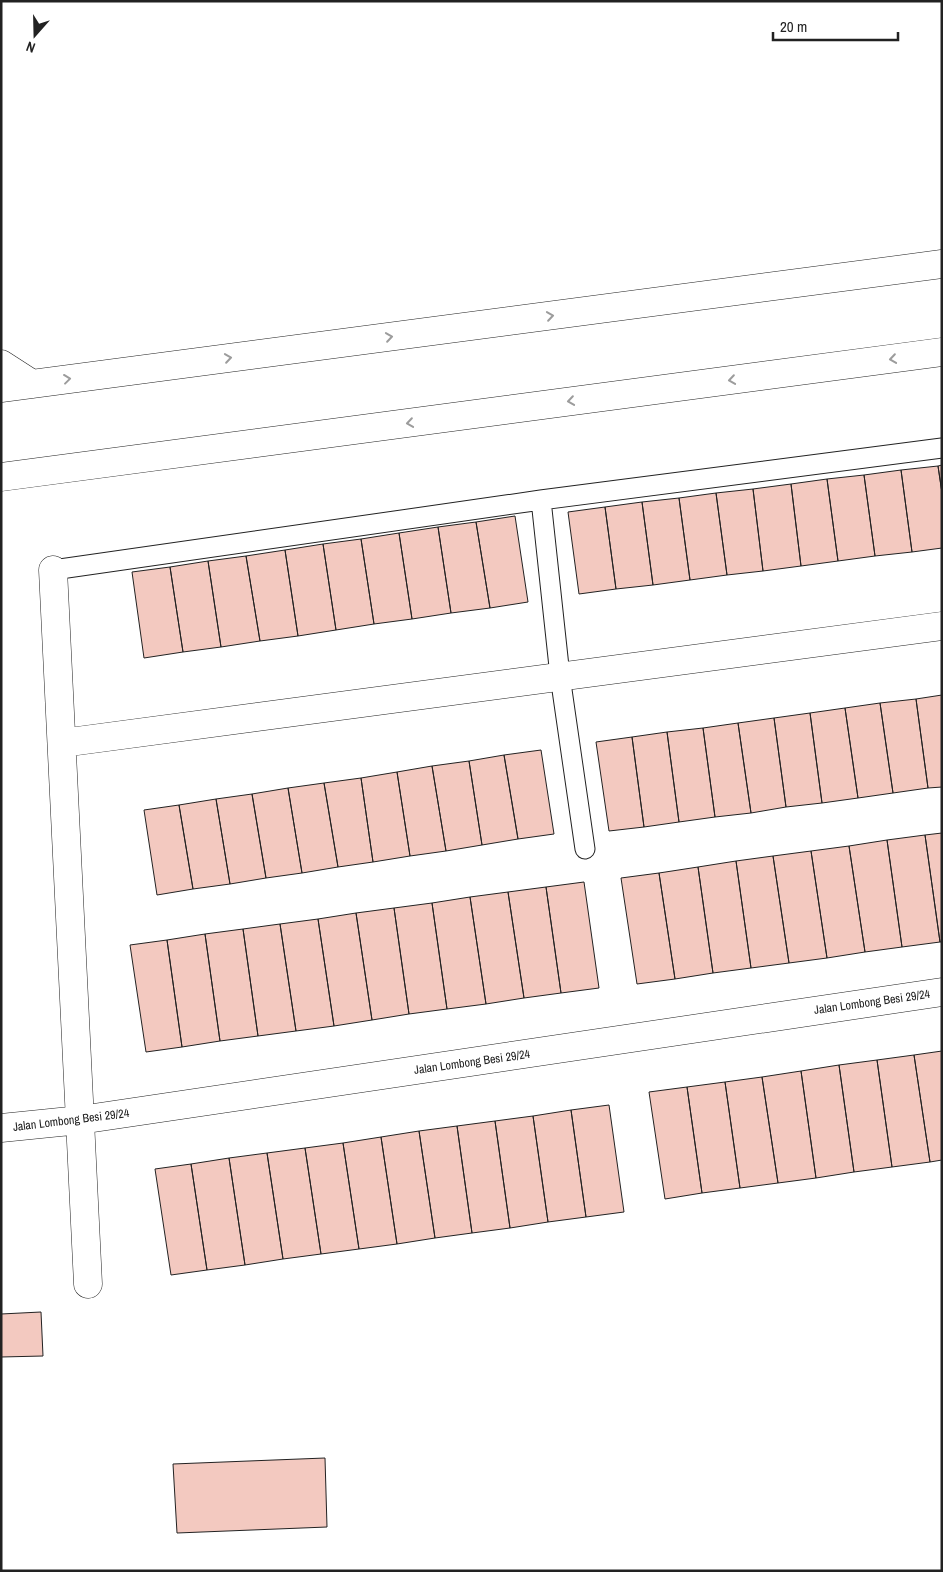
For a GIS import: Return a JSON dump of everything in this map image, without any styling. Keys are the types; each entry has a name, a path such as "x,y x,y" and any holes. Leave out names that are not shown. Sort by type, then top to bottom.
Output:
{"street":[{"path":"1,388 942,264"},
{"path":"1,477 942,352"},
{"path":"1,364 32,384"},
{"path":"53,570 88,1284"},
{"path":"62,743 942,626"},
{"name":"Jalan Lombong Besi 29/24","path":"1,1128 80,1120 942,992"}],"lane":[{"path":"53,570 541,500 942,448"},
{"path":"541,500 560,676 585,849"}],"building":[{"path":"942,465 942,493 938,466"},
{"path":"938,466 942,493 942,548 912,552 901,470"},
{"path":"901,470 912,552 875,556 864,475"},
{"path":"864,475 875,556 838,561 827,479"},
{"path":"827,479 838,561 801,566 791,484"},
{"path":"791,484 801,566 763,571 753,489"},
{"path":"753,489 763,571 727,575 716,493"},
{"path":"716,493 727,575 690,580 679,498"},
{"path":"679,498 690,580 653,585 642,502"},
{"path":"642,502 653,585 616,589 605,507"},
{"path":"605,507 616,589 579,594 568,512"},
{"path":"515,516 528,602 490,608 476,522"},
{"path":"476,522 490,608 451,613 438,527"},
{"path":"438,527 451,613 412,619 399,533"},
{"path":"399,533 412,619 374,624 361,539"},
{"path":"361,539 374,624 336,630 323,544"},
{"path":"323,544 336,630 298,636 285,550"},
{"path":"285,550 298,636 260,641 246,556"},
{"path":"246,556 260,641 221,647 208,561"},
{"path":"208,561 221,647 183,652 170,567"},
{"path":"170,567 183,652 144,658 132,572"},
{"path":"942,695 942,787 928,788 916,699"},
{"path":"916,699 928,788 893,793 880,703"},
{"path":"880,703 893,793 858,798 845,708"},
{"path":"845,708 858,798 822,803 810,713"},
{"path":"810,713 822,803 786,807 774,718"},
{"path":"774,718 786,807 751,813 738,723"},
{"path":"738,723 751,813 715,817 703,728"},
{"path":"703,728 715,817 679,822 667,732"},
{"path":"667,732 679,822 644,827 632,737"},
{"path":"632,737 644,827 609,831 596,742"},
{"path":"541,750 554,834 518,839 504,755"},
{"path":"504,755 518,839 482,845 469,761"},
{"path":"469,761 482,845 446,851 432,766"},
{"path":"432,766 446,851 410,856 397,772"},
{"path":"397,772 410,856 373,862 361,778"},
{"path":"361,778 373,862 338,867 324,783"},
{"path":"324,783 338,867 302,873 288,788"},
{"path":"288,788 302,873 266,878 252,794"},
{"path":"252,794 266,878 230,884 216,799"},
{"path":"216,799 230,884 193,889 179,805"},
{"path":"179,805 193,889 157,895 144,810"},
{"path":"942,833 942,942 940,942 925,835"},
{"path":"925,835 940,942 902,947 887,840"},
{"path":"887,840 902,947 865,952 849,846"},
{"path":"849,846 865,952 827,958 811,851"},
{"path":"811,851 827,958 789,963 773,856"},
{"path":"773,856 789,963 751,968 736,861"},
{"path":"736,861 751,968 713,973 698,867"},
{"path":"698,867 713,973 675,979 659,873"},
{"path":"659,873 675,979 637,984 621,878"},
{"path":"584,882 599,988 561,993 546,887"},
{"path":"546,887 561,993 524,998 508,892"},
{"path":"508,892 524,998 486,1004 470,897"},
{"path":"470,897 486,1004 447,1009 432,903"},
{"path":"432,903 447,1009 409,1014 394,908"},
{"path":"394,908 409,1014 372,1020 356,913"},
{"path":"356,913 372,1020 334,1026 318,919"},
{"path":"318,919 334,1026 296,1031 280,924"},
{"path":"280,924 296,1031 258,1036 243,929"},
{"path":"243,929 258,1036 220,1041 205,934"},
{"path":"205,934 220,1041 182,1047 167,940"},
{"path":"167,940 182,1047 146,1052 130,945"},
{"path":"942,1051 942,1160 930,1162 914,1055"},
{"path":"914,1055 930,1162 892,1167 877,1060"},
{"path":"877,1060 892,1167 854,1172 839,1065"},
{"path":"839,1065 854,1172 816,1178 801,1071"},
{"path":"801,1071 816,1178 778,1183 762,1077"},
{"path":"762,1077 778,1183 740,1188 725,1082"},
{"path":"725,1082 740,1188 702,1193 687,1087"},
{"path":"687,1087 702,1193 665,1199 649,1092"},
{"path":"609,1105 624,1212 586,1217 571,1110"},
{"path":"571,1110 586,1217 548,1222 533,1116"},
{"path":"533,1116 548,1222 510,1228 495,1121"},
{"path":"495,1121 510,1228 472,1233 457,1126"},
{"path":"457,1126 472,1233 435,1238 419,1131"},
{"path":"419,1131 435,1238 397,1244 381,1137"},
{"path":"381,1137 397,1244 359,1249 343,1143"},
{"path":"343,1143 359,1249 321,1254 305,1148"},
{"path":"305,1148 321,1254 283,1259 267,1153"},
{"path":"267,1153 283,1259 245,1265 229,1158"},
{"path":"229,1158 245,1265 207,1270 191,1164"},
{"path":"191,1164 207,1270 171,1275 155,1169"},
{"path":"41,1312 43,1356 1,1357 1,1314"},
{"path":"325,1458 327,1527 177,1533 173,1464"}]}
